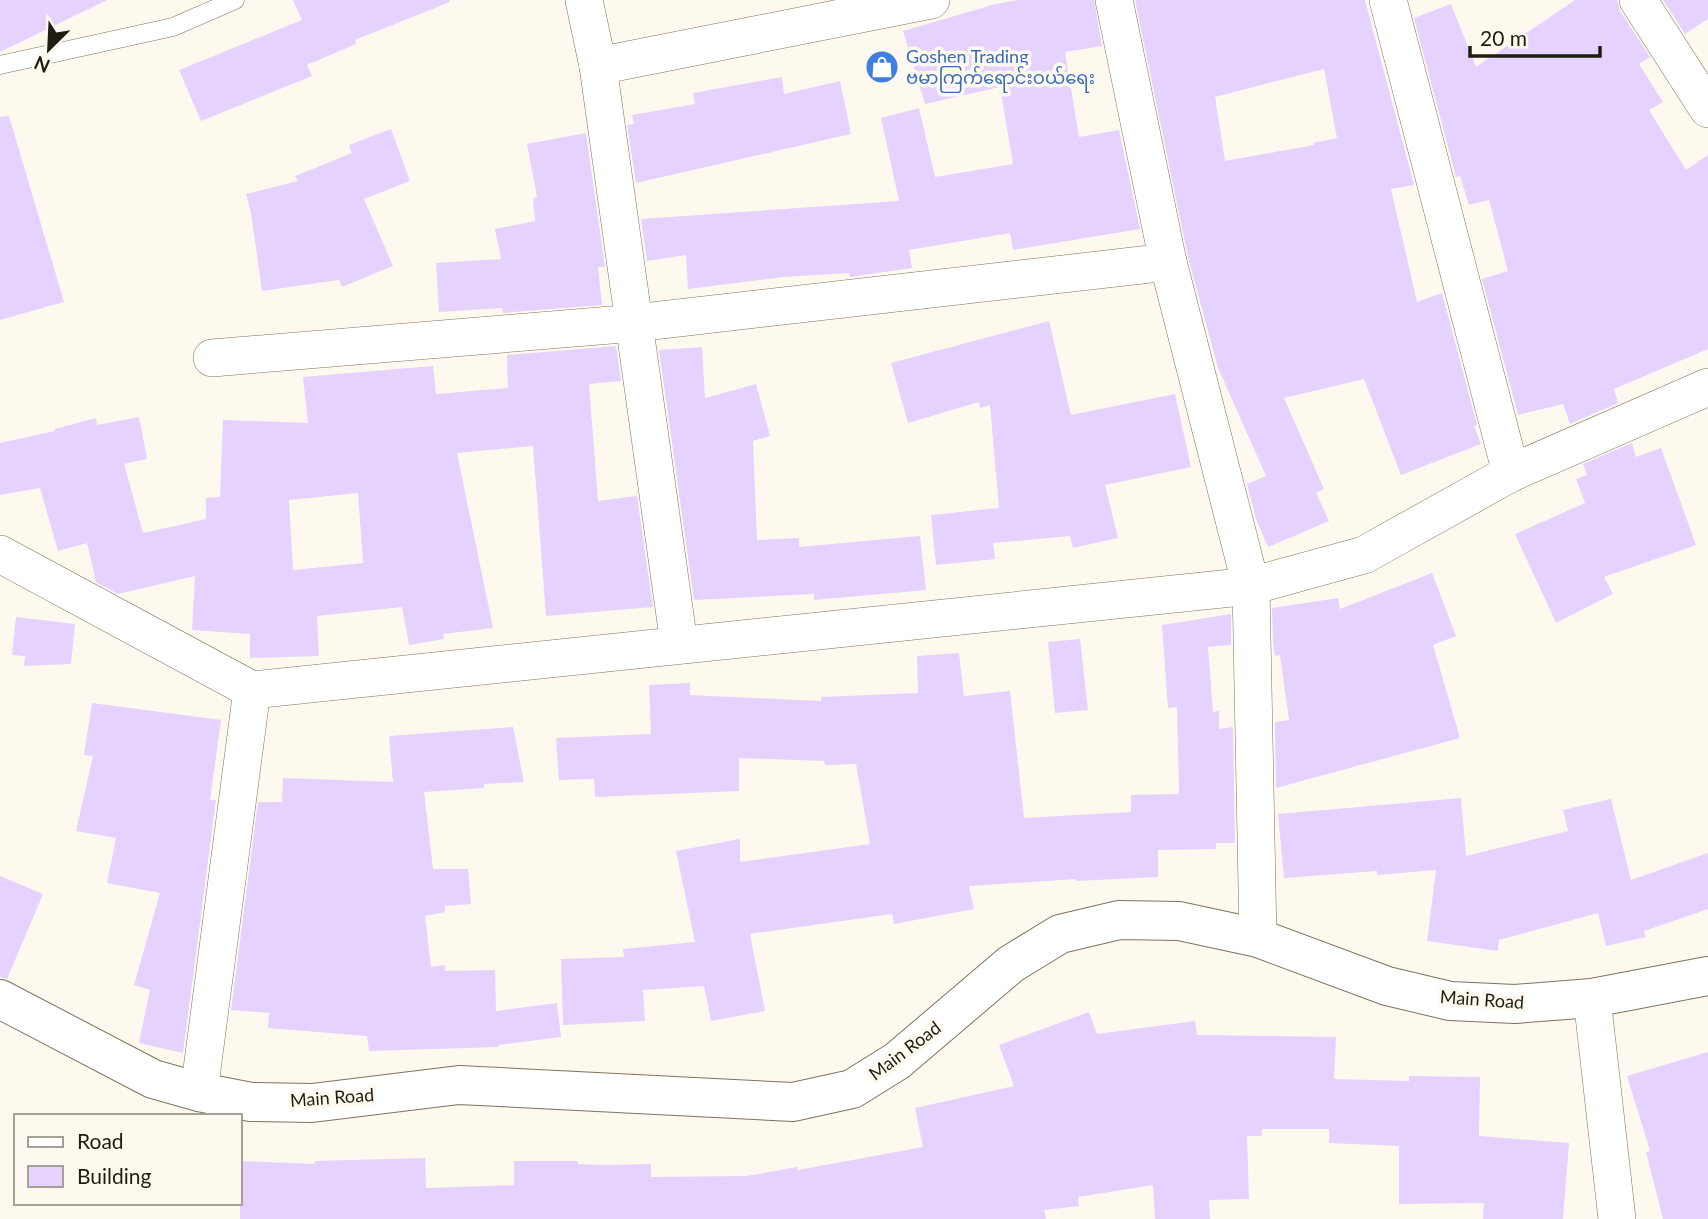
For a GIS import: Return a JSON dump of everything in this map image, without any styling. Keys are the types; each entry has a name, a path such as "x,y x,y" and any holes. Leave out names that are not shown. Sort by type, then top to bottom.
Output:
{"main road":[{"name":"Main Road","path":"0,999 153,1079 199,1092 251,1102 312,1103 459,1085 793,1102 852,1089 897,1061 1012,964 1059,934 1119,920 1179,921 1258,938 1387,986 1450,1001 1515,1004 1592,998 1708,976"}],"street":[{"path":"584,0 598,66 679,644"},
{"path":"598,66 930,0"},
{"path":"1114,0 1168,262 1251,586 1258,938"},
{"path":"1388,0 1511,473"},
{"path":"1638,0 1708,109"},
{"path":"212,358 635,323 1168,262"},
{"path":"0,554 252,691 679,644 1251,586 1364,555 1511,473 1708,387"},
{"path":"199,1092 252,691"},
{"path":"1592,998 1617,1219"}],"lane":[{"path":"0,65 173,27 235,0"}],"building":[{"path":"0,0 107,0 0,52"},
{"path":"293,0 450,2 355,40 356,44 307,65 312,76 201,121 179,70 302,20"},
{"path":"1017,0 1094,0 1102,46 1065,52 1079,137 1119,130 1140,229 1013,250 1010,233 909,250 912,268 850,277 849,273 783,277 688,289 686,255 647,261 641,219 899,201 881,118 919,108 935,177 1013,164 1000,87 925,104 903,31"},
{"path":"1135,0 1365,0 1414,185 1391,189 1417,302 1442,293 1477,425 1474,426 1481,444 1401,475 1364,379 1284,398 1324,489 1316,493 1329,521 1268,547 1256,519 1247,484 1266,476 1218,368 1188,257","holes":["1324,69 1337,138 1313,143 1314,145 1225,161 1215,97"]},
{"path":"1575,0 1617,0 1620,11 1650,57 1639,64 1663,102 1649,110 1686,170 1708,155 1708,349 1614,389 1618,403 1570,424 1563,404 1518,415 1482,279 1508,271 1489,200 1469,205 1460,176 1456,177 1414,18 1451,4 1476,67"},
{"path":"1663,0 1708,0 1708,19 1685,34"},
{"path":"782,77 784,94 840,81 851,134 636,183 627,125 634,124 632,115 695,104 693,93"},
{"path":"9,116 64,302 0,320 0,117"},
{"path":"391,129 410,181 364,199 393,266 342,287 339,280 262,291 246,194 298,181 295,176 352,153 349,145"},
{"path":"586,133 605,267 598,267 602,305 503,313 502,308 439,312 436,263 501,259 495,229 535,221 533,198 537,197 527,144"},
{"path":"1049,321 1071,415 1175,394 1191,467 1105,485 1118,538 1073,548 1070,536 993,543 995,559 936,565 931,515 999,508 990,405 980,408 979,402 908,423 891,363"},
{"path":"616,346 621,381 589,384 598,501 637,496 653,607 546,616 533,446 457,453 493,628 443,634 444,639 409,645 402,607 317,616 319,656 250,658 250,634 192,630 195,576 118,594 96,582 87,543 58,551 40,488 0,495 0,443 55,431 96,418 97,425 139,417 147,459 124,464 143,533 206,519 206,498 220,497 223,420 308,423 303,377 433,366 436,394 508,388 507,355","holes":["358,493 363,563 293,570 289,500"]},
{"path":"702,347 705,398 756,384 770,436 753,441 757,540 799,538 799,547 920,536 926,590 814,600 814,594 694,600 659,350"},
{"path":"1632,443 1636,457 1661,448 1696,545 1604,577 1613,594 1556,623 1515,534 1585,503 1576,479 1587,475 1583,464"},
{"path":"1432,573 1456,636 1433,645 1460,738 1276,788 1275,722 1289,720 1280,655 1275,656 1272,608 1338,598 1340,609"},
{"path":"1231,614 1231,645 1208,647 1213,712 1219,711 1219,729 1233,727 1235,843 1216,843 1216,849 1158,850 1158,877 969,886 974,909 894,924 892,914 750,934 765,1011 711,1021 704,986 643,990 645,1021 563,1025 561,959 624,957 623,949 695,942 676,851 740,839 740,862 870,844 856,764 825,765 824,761 739,758 739,791 595,797 594,779 559,780 556,738 651,734 649,685 690,683 690,695 821,701 821,697 918,693 917,656 959,653 964,696 1010,691 1024,818 1131,812 1131,795 1179,794 1177,707 1168,708 1162,625"},
{"path":"16,617 75,624 71,664 24,666 25,656 12,655"},
{"path":"1080,639 1088,710 1055,713 1048,642"},
{"path":"92,703 221,720 210,800 216,800 183,1053 139,1043 150,990 134,985 160,893 107,883 116,838 76,831 93,756 84,755"},
{"path":"513,727 524,782 424,792 433,869 468,869 471,904 445,906 445,912 425,916 431,967 445,965 445,971 495,970 496,1011 557,1003 561,1037 498,1047 369,1051 367,1036 268,1028 269,1013 231,1010 258,802 282,802 283,778 393,782 389,736"},
{"path":"1461,798 1466,856 1568,831 1563,810 1611,799 1631,880 1708,853 1708,909 1644,931 1646,937 1606,946 1598,913 1499,940 1498,951 1427,941 1436,870 1377,875 1377,871 1284,878 1278,814"},
{"path":"0,876 43,894 7,979 0,977"},
{"path":"1089,1012 1097,1034 1195,1021 1197,1035 1336,1037 1334,1079 1409,1081 1409,1076 1480,1077 1479,1136 1569,1143 1563,1219 1483,1219 1484,1203 1399,1204 1399,1146 1329,1143 1329,1129 1262,1129 1262,1136 1247,1136 1249,1199 1209,1200 1210,1219 1155,1219 1153,1185 1078,1197 1079,1206 1044,1210 1046,1219 240,1219 242,1161 315,1164 315,1161 425,1158 426,1188 514,1185 514,1161 651,1164 651,1177 747,1176 797,1167 798,1170 923,1147 915,1108 1014,1086 999,1045"},
{"path":"1708,1052 1708,1219 1663,1219 1646,1152 1650,1151 1627,1076"}],"place":[{"name":"Goshen Trading ဗမာကြက်ရောင်းဝယ်ရေး","path":"882,67"}]}
